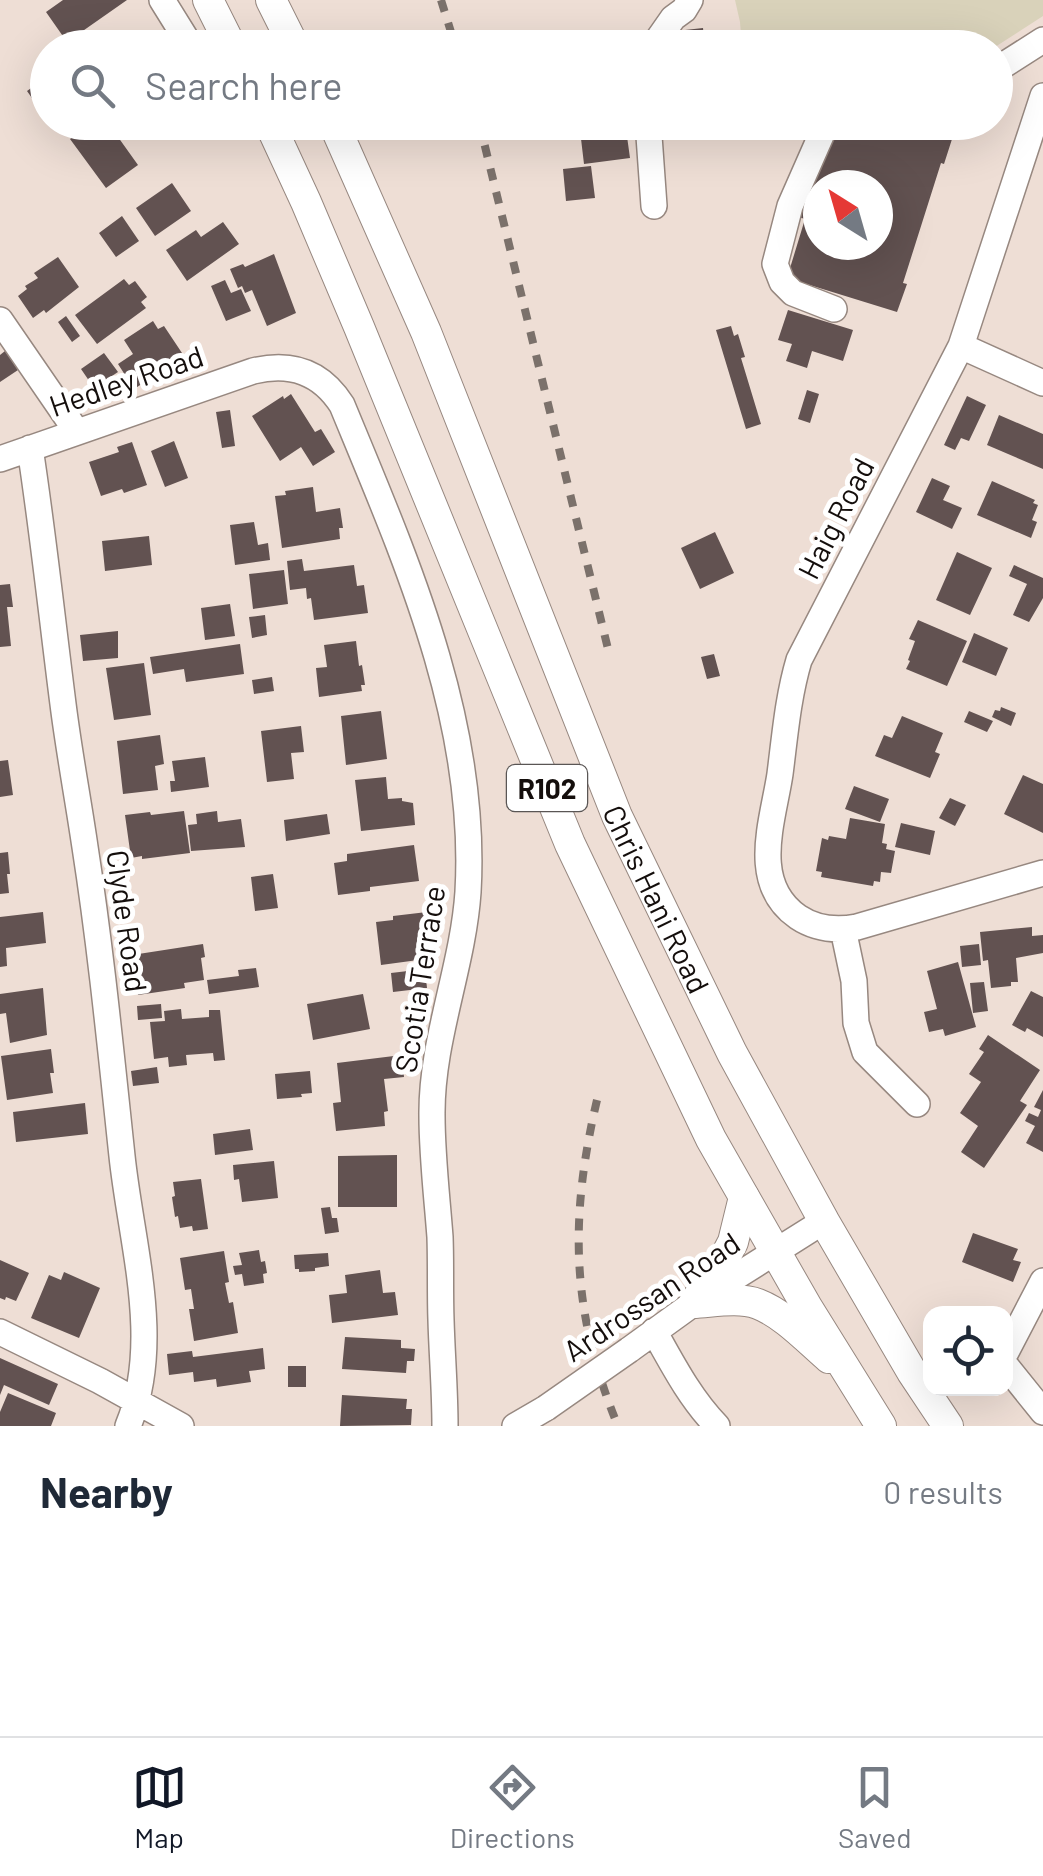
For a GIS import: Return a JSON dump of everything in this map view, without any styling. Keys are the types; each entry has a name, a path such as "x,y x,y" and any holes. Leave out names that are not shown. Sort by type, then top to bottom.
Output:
{"main road":[{"path":"208,0 223,30"},
{"path":"270,0 286,30"},
{"name":"Chris Hani Road","path":"277,140 359,327 570,844 711,1139 881,1426"},
{"name":"Chris Hani Road","path":"341,140 426,332 617,816 732,1053 824,1221 948,1426"},
{"path":"694,1303 722,1263 744,1198"},
{"path":"694,1303 735,1300 758,1304 847,1372"}],"street":[{"path":"162,0 181,30"},
{"path":"665,30 690,0"},
{"path":"1013,59 1043,40"},
{"name":"Haig Road","path":"850,928 816,926 792,913 774,891 770,878 768,850 794,677 798,660 961,346 1043,96"},
{"path":"649,140 654,206"},
{"path":"819,140 790,206 775,264 782,282 793,293 834,309"},
{"path":"0,320 76,432"},
{"path":"961,346 1043,383"},
{"name":"Hedley Road","path":"0,459 274,367"},
{"name":"Scotia Terrace","path":"274,367 302,370 315,376 342,405 429,628 444,675 462,769 468,894 439,1045 432,1113 445,1426"},
{"name":"Clyde Road","path":"30,448 63,708 86,848 137,1262 144,1354 133,1415"},
{"path":"917,1104 865,1052 856,1023 850,928 1043,874"},
{"name":"Ardrossan Road","path":"516,1426 694,1303 824,1221"},
{"path":"1013,1339 1043,1281"},
{"path":"654,1331 682,1382 717,1426"},
{"path":"0,1332 100,1381 133,1415 181,1426"},
{"path":"1013,1376 1043,1412"}],"shaded area":[{"path":"735,0 1043,0 1043,16 1013,35 1013,30 741,30"}],"building":[{"path":"63,0 127,0 84,30 59,30 46,12"},
{"path":"71,140 120,140 138,165 106,188"},
{"path":"581,140 628,140 630,158 584,164"},
{"path":"829,140 952,140 944,164 941,163 897,312 787,278 803,226 803,260 893,260 893,170 814,170"},
{"path":"591,166 595,198 566,201 563,169"},
{"path":"172,183 191,211 155,236 136,208"},
{"path":"803,193 803,218 792,215"},
{"path":"122,216 139,241 116,257 99,233"},
{"path":"223,222 239,244 187,281 166,250 196,230 201,237"},
{"path":"274,254 296,313 267,326 252,290 245,293 242,286 238,288 230,269"},
{"path":"58,257 79,287 46,313 44,310 33,318 18,296 38,278 34,273"},
{"path":"124,279 129,285 135,281 147,297 141,302 146,308 97,344 75,315"},
{"path":"225,280 231,293 241,289 251,311 226,321 211,286"},
{"path":"788,310 853,330 843,361 812,351 807,368 786,361 792,344 778,340"},
{"path":"66,316 80,336 72,342 58,322"},
{"path":"153,321 158,329 164,326 182,353 134,389 118,364 133,354 124,340"},
{"path":"731,326 734,336 738,334 745,357 741,358 761,424 746,429 716,330"},
{"path":"5,351 18,370 0,382 0,355"},
{"path":"104,353 118,372 94,388 81,369"},
{"path":"807,390 819,394 810,423 798,419"},
{"path":"291,394 315,432 321,429 335,452 313,466 301,447 280,461 252,416"},
{"path":"967,396 986,405 969,441 961,438 955,450 944,445"},
{"path":"230,410 235,446 222,448 216,412"},
{"path":"999,415 1043,434 1043,469 987,445"},
{"path":"174,441 188,478 165,487 151,451"},
{"path":"132,442 147,485 101,496 89,462 119,452 117,447"},
{"path":"932,478 950,486 943,500 962,508 952,529 916,512"},
{"path":"992,481 1035,500 1033,503 1038,505 1032,520 1037,522 1031,538 977,515"},
{"path":"313,487 316,512 340,508 340,539 282,548 275,496"},
{"path":"254,522 258,545 268,543 270,560 235,565 230,525"},
{"path":"715,532 734,573 700,589 681,548"},
{"path":"149,536 152,565 105,571 102,541"},
{"path":"957,552 992,568 970,615 936,600"},
{"path":"302,559 304,571 354,565 357,586 364,585 368,613 314,620 306,588 290,590 287,561"},
{"path":"1014,565 1043,578 1043,598 1029,622 1013,615 1027,584 1009,576"},
{"path":"284,570 288,604 253,609 249,574"},
{"path":"10,584 13,607 7,607 11,646 0,647 0,585"},
{"path":"230,604 235,636 205,640 201,608"},
{"path":"265,615 267,635 252,638 249,617"},
{"path":"918,620 967,641 947,686 906,669 915,641 909,639"},
{"path":"118,631 118,658 83,661 80,635"},
{"path":"974,633 1008,648 996,676 962,662"},
{"path":"356,641 365,685 361,685 362,691 319,697 316,668 327,667 324,645"},
{"path":"240,644 244,674 186,682 184,669 153,674 150,657"},
{"path":"714,654 720,676 707,679 701,657"},
{"path":"144,663 151,715 114,720 106,668"},
{"path":"272,677 274,691 254,694 252,680"},
{"path":"1001,707 1016,713 1011,726 992,717"},
{"path":"381,711 387,759 346,765 341,716"},
{"path":"969,711 993,721 987,732 964,722"},
{"path":"902,716 943,733 930,778 875,756 884,735 892,738"},
{"path":"301,726 304,752 291,753 294,779 267,782 261,731"},
{"path":"160,735 164,764 155,766 158,790 123,794 117,741"},
{"path":"205,757 209,787 171,792 170,781 175,781 172,761"},
{"path":"8,760 13,795 0,797 0,761"},
{"path":"1023,775 1043,784 1043,833 1004,814"},
{"path":"386,777 388,799 402,798 413,803 415,825 361,831 355,780"},
{"path":"854,786 889,799 880,822 845,809"},
{"path":"950,798 966,805 955,826 939,818"},
{"path":"184,811 190,853 131,858 125,815"},
{"path":"217,811 218,822 241,819 245,847 191,851 188,825 197,824 196,814"},
{"path":"327,814 330,834 286,841 284,820"},
{"path":"850,818 885,824 882,843 887,844 886,849 895,851 891,873 881,872 880,882 874,881 873,886 821,877 822,872 816,871 822,838 846,839"},
{"path":"901,823 935,831 930,855 895,847"},
{"path":"414,845 419,881 338,895 334,863 347,861 347,854"},
{"path":"8,852 9,893 0,894 0,853"},
{"path":"273,874 278,908 255,911 251,877"},
{"path":"43,912 46,943 6,948 7,966 0,967 0,917"},
{"path":"427,912 433,958 381,965 376,922"},
{"path":"1032,927 1032,936 1043,935 1043,953 1016,958 1018,982 991,988 980,932"},
{"path":"203,944 204,980 184,983 185,988 138,995 132,955"},
{"path":"979,944 981,965 962,967 960,946"},
{"path":"958,962 976,1027 945,1036 943,1029 929,1032 924,1012 937,1009 927,971"},
{"path":"256,968 259,987 209,994 207,980 239,976 238,970"},
{"path":"425,969 427,988 393,992 391,973"},
{"path":"984,982 988,1011 973,1013 970,983"},
{"path":"43,988 47,1035 10,1043 6,1013 0,1014 0,994"},
{"path":"1031,991 1043,997 1043,1037 1012,1025"},
{"path":"363,994 370,1029 313,1040 307,1004"},
{"path":"161,1004 162,1018 138,1020 137,1006"},
{"path":"181,1009 182,1019 209,1017 209,1010 220,1010 225,1060 214,1061 213,1053 186,1055 187,1065 169,1067 168,1057 154,1059 150,1022 165,1021 164,1011"},
{"path":"988,1035 1040,1070 1020,1101 1027,1105 984,1168 961,1152 978,1126 960,1113 981,1082 969,1074 984,1052 979,1049"},
{"path":"51,1049 53,1093 7,1100 1,1056"},
{"path":"402,1055 404,1077 384,1079 388,1111 384,1112 385,1126 336,1131 333,1103 341,1102 337,1063"},
{"path":"157,1067 159,1083 133,1086 131,1071"},
{"path":"310,1071 312,1093 277,1099 275,1074"},
{"path":"1043,1090 1043,1152 1026,1143 1035,1126 1025,1121 1029,1113 1038,1117 1041,1110 1034,1107"},
{"path":"85,1103 88,1134 16,1142 13,1112"},
{"path":"250,1129 253,1150 215,1155 213,1134"},
{"path":"397,1155 397,1207 338,1207 338,1156"},
{"path":"274,1161 278,1198 242,1202 233,1165"},
{"path":"201,1179 208,1229 180,1228 178,1216 175,1217 173,1182"},
{"path":"330,1207 339,1232 325,1234 321,1208"},
{"path":"973,1233 1018,1249 1013,1260 1021,1262 1013,1282 962,1262"},
{"path":"259,1250 267,1273 263,1274 264,1283 244,1286 242,1274 235,1275 233,1266 242,1265 239,1253"},
{"path":"224,1251 229,1282 225,1283 238,1333 194,1341 189,1309 194,1309 191,1289 185,1290 180,1258"},
{"path":"328,1253 329,1266 315,1271 295,1269 294,1255"},
{"path":"0,1260 29,1273 16,1301 0,1298"},
{"path":"380,1270 383,1293 395,1292 398,1315 332,1323 329,1295 347,1293 345,1275"},
{"path":"64,1272 100,1288 79,1338 31,1318 49,1275 61,1280"},
{"path":"345,1337 401,1340 401,1348 415,1349 414,1361 407,1361 406,1373 342,1369"},
{"path":"263,1348 265,1369 249,1371 251,1382 217,1387 216,1379 194,1382 193,1372 169,1375 167,1354 192,1351 193,1357"},
{"path":"0,1358 58,1384 49,1405 4,1385 0,1395"},
{"path":"288,1366 306,1366 306,1387 288,1387"},
{"path":"8,1393 56,1413 51,1426 0,1426 0,1412"},
{"path":"342,1395 407,1399 406,1409 412,1409 411,1425 340,1426"}],"railway":[{"path":"441,0 450,30"},
{"path":"483,140 610,657"},
{"path":"597,1100 582,1185 579,1265 591,1344 618,1426"}]}
